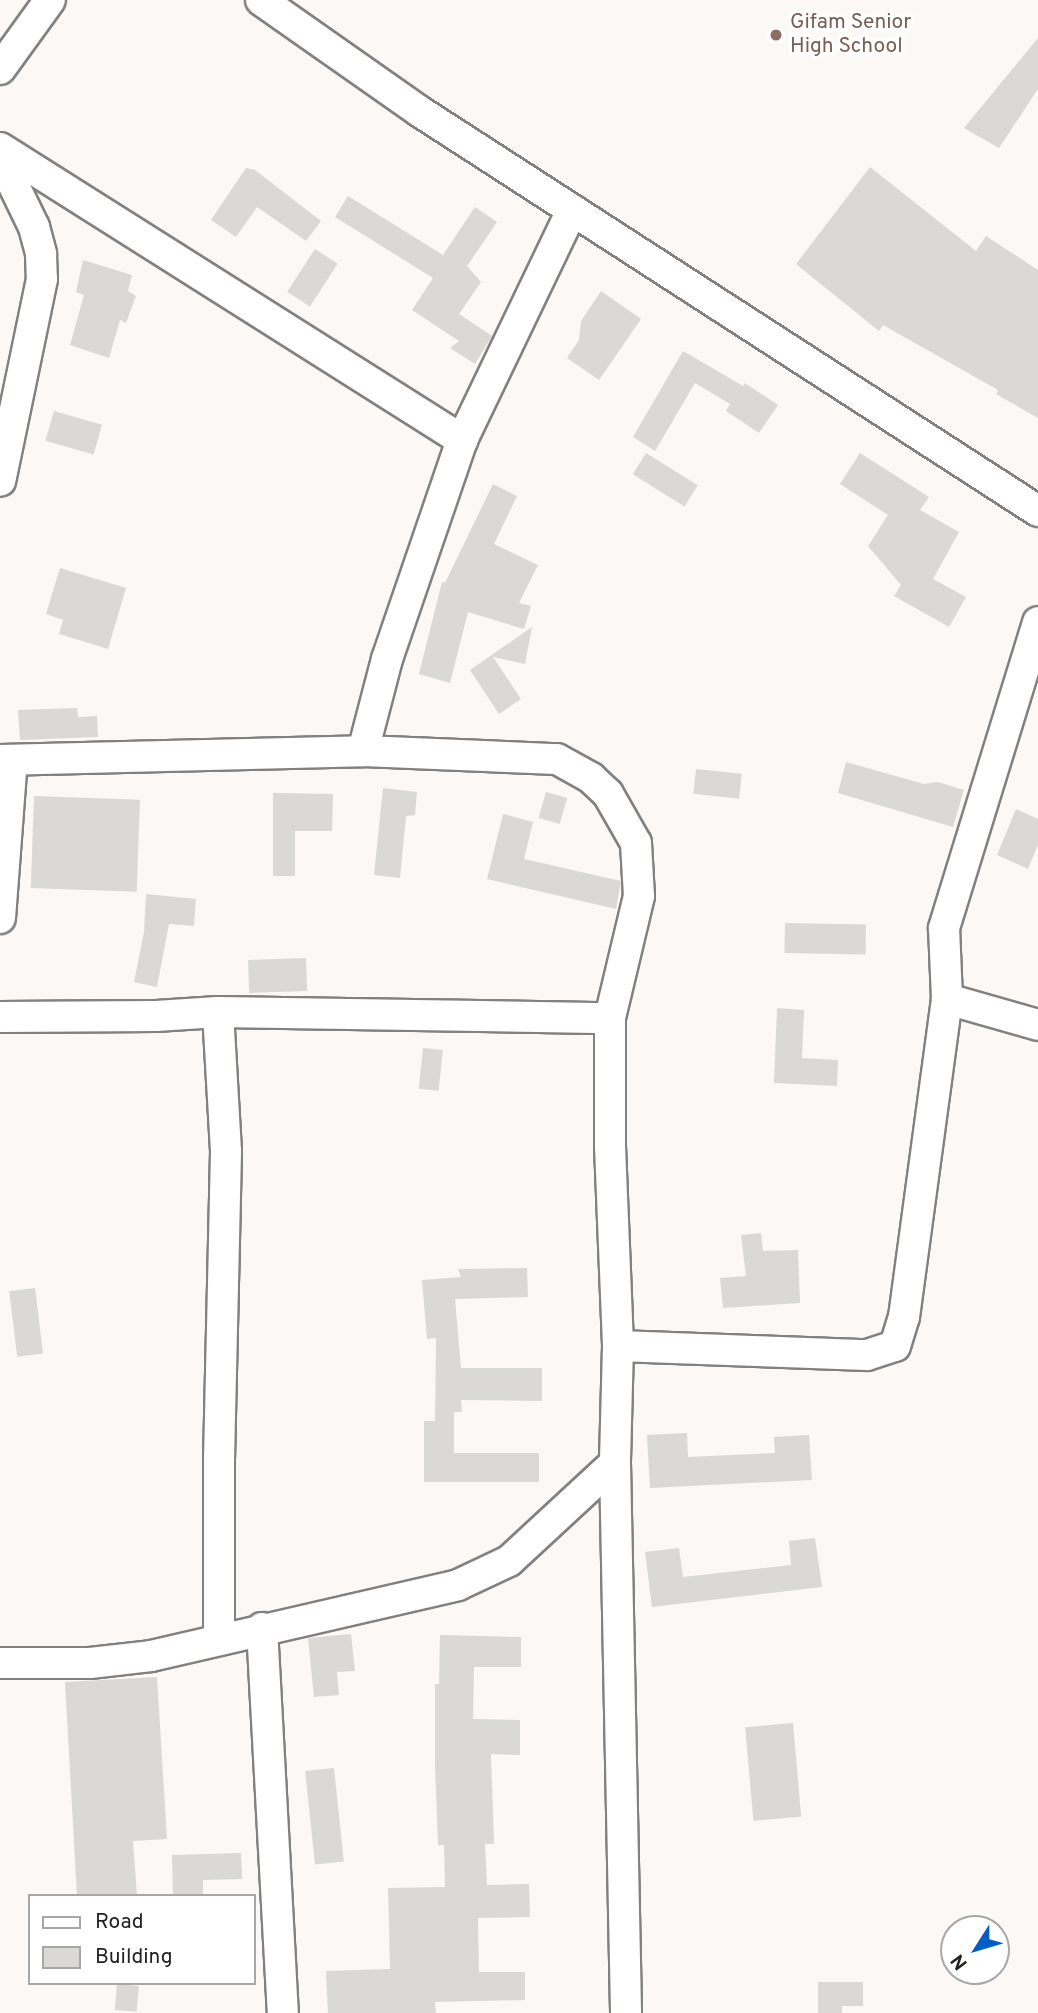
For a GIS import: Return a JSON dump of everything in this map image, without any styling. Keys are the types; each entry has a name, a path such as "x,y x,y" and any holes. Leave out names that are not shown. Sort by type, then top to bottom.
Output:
{"street":[{"path":"0,69 50,0"},
{"path":"261,0 419,111 1038,511"},
{"path":"0,148 462,440"},
{"path":"0,157 34,227 41,254 43,279 0,481"},
{"path":"363,751 387,659 462,440 572,210"},
{"path":"618,1346 867,1355 895,1346 904,1317 947,999 944,928 1038,622"},
{"path":"0,918 6,760 363,751 557,759 591,778 608,794 636,843 639,896 610,1018 610,1146 618,1346 615,1463 626,2013"},
{"path":"947,999 1038,1025"},
{"path":"0,1017 156,1016 218,1012 610,1018"},
{"path":"218,1012 226,1152 219,1444 219,1639"},
{"path":"0,1663 90,1663 151,1656 262,1629 392,1603 481,1577 509,1561 531,1543 615,1463"},
{"path":"262,1629 283,2013"}],"building":[{"path":"1038,38 1038,89 999,148 964,128"},
{"path":"870,167 976,251 986,236 1038,270 1038,418 996,394 998,390 883,325 879,331 796,264"},
{"path":"246,168 255,170 321,221 306,241 257,207 236,237 211,220"},
{"path":"348,196 443,255 475,207 497,222 467,266 481,282 459,314 492,336 475,364 450,348 459,341 412,310 433,278 335,217"},
{"path":"315,249 338,264 310,306 287,292"},
{"path":"83,260 132,275 128,291 136,296 126,323 120,320 109,358 70,345 84,295 76,292"},
{"path":"601,291 641,319 599,380 567,358 579,340 581,321"},
{"path":"683,351 743,386 745,383 778,405 759,433 726,411 730,404 695,383 655,451 633,437"},
{"path":"54,411 102,425 94,455 45,441"},
{"path":"646,453 698,485 684,507 633,474"},
{"path":"860,453 929,497 920,510 959,532 933,579 966,597 949,627 894,596 901,585 868,546 888,515 840,484"},
{"path":"493,484 517,496 494,544 538,565 519,603 531,606 524,629 468,612 450,683 419,674 442,582 445,583"},
{"path":"60,568 126,588 108,649 59,634 63,620 46,614"},
{"path":"532,627 525,664 493,657 521,699 499,714 470,670"},
{"path":"77,708 78,717 97,716 98,737 20,740 18,710"},
{"path":"846,762 924,784 938,782 964,790 953,827 838,793"},
{"path":"696,769 742,774 739,799 693,794"},
{"path":"383,788 417,792 415,815 406,816 400,878 374,875"},
{"path":"546,792 567,798 560,824 539,818"},
{"path":"273,793 333,794 332,831 295,831 295,876 273,876"},
{"path":"34,796 140,800 137,892 31,888"},
{"path":"1016,809 1038,819 1038,845 1028,869 997,855"},
{"path":"503,814 533,822 524,859 621,881 616,909 487,879"},
{"path":"146,894 196,899 194,926 169,924 157,987 134,982 144,932"},
{"path":"785,923 866,924 865,954 784,953"},
{"path":"306,958 307,991 249,993 248,960"},
{"path":"777,1008 804,1010 802,1058 838,1060 837,1086 774,1083"},
{"path":"423,1048 443,1050 439,1091 419,1089"},
{"path":"761,1233 763,1251 798,1250 800,1303 723,1308 720,1278 746,1276 741,1235"},
{"path":"527,1268 528,1297 455,1299 461,1368 542,1368 542,1401 461,1400 462,1412 454,1412 454,1453 539,1453 539,1482 424,1482 424,1421 435,1421 436,1338 427,1339 422,1280 461,1277 458,1269"},
{"path":"35,1288 43,1354 17,1357 9,1291"},
{"path":"687,1433 688,1457 775,1453 774,1437 809,1435 812,1480 650,1488 647,1435"},
{"path":"815,1538 822,1587 652,1607 645,1552 679,1548 683,1577 791,1565 789,1541"},
{"path":"351,1634 355,1671 337,1672 339,1695 314,1697 308,1638"},
{"path":"440,1635 521,1637 521,1667 474,1667 473,1719 520,1720 520,1755 491,1754 494,1844 485,1844 487,1885 529,1884 530,1917 478,1918 479,1972 525,1972 525,2000 435,2002 436,2013 328,2013 326,1971 390,1969 388,1888 445,1887 444,1845 438,1845 435,1765 435,1684 439,1684"},
{"path":"157,1677 167,1839 133,1841 137,1894 77,1894 65,1682"},
{"path":"793,1723 801,1817 753,1821 745,1727"},
{"path":"334,1768 344,1861 315,1865 305,1771"},
{"path":"241,1853 242,1879 203,1880 203,1894 173,1894 172,1855"},
{"path":"818,1982 863,1982 863,2006 842,2006 842,2013 818,2013"},
{"path":"117,1985 139,1986 137,2012 115,2010"}],"place":[{"name":"Gifam Senior High School","path":"776,35"}]}
